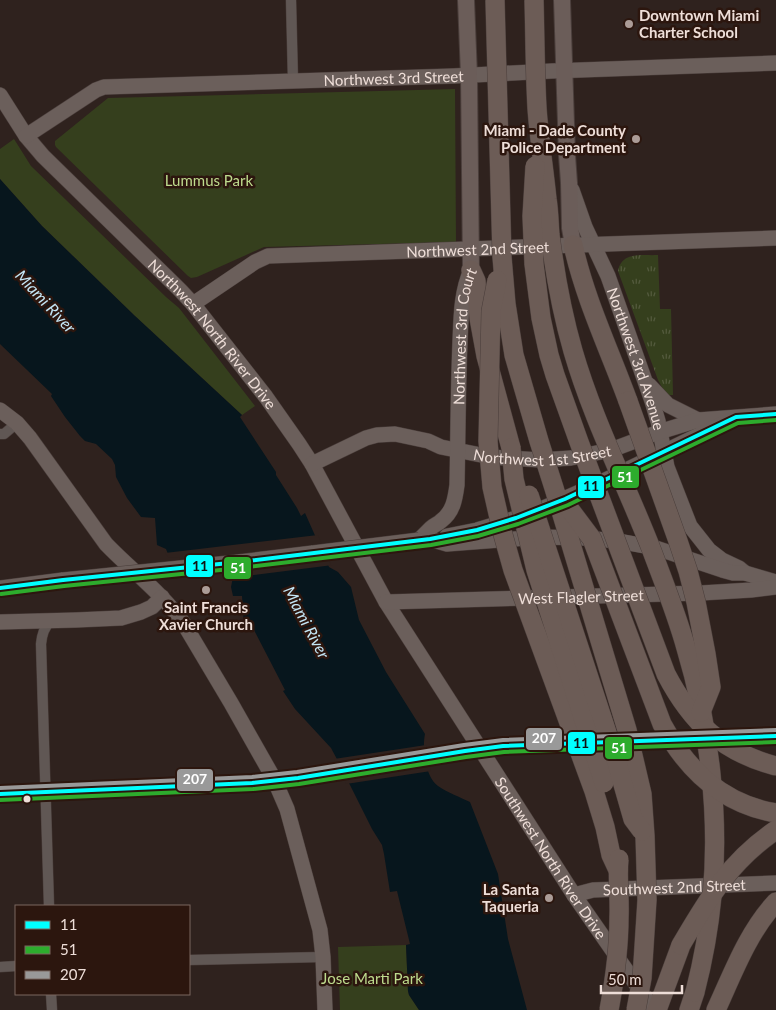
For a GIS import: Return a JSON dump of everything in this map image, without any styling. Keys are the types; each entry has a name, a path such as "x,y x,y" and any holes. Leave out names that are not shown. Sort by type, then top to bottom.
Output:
{"highway":[{"path":"495,0 502,257 506,304 514,355 632,750 642,794 646,836 647,900 642,978 636,1010"},
{"path":"534,0 538,108 556,277 573,350 592,406 652,551 674,611 693,670 707,745 714,814 712,896 701,968 689,1010"},
{"path":"538,108 532,216 534,264 536,291 554,375 666,674 678,696 711,735 746,756 776,766"},
{"path":"573,245 578,270 593,313 628,401 688,571 696,602 711,687 701,712"},
{"path":"502,257 491,311 488,441 492,487 513,570 594,791 611,855 618,870"},
{"path":"471,270 476,282 479,318 486,356 511,448 524,477 633,819 646,836"},
{"path":"511,448 514,479 536,570 614,822 619,854 619,949 610,1010"},
{"path":"554,488 592,539 662,724 678,751 697,773 722,792 745,804 776,812"},
{"path":"656,1010 681,945 714,890 742,858 776,830"},
{"path":"716,1010 755,929 776,902"}],"main road":[{"name":"Northwest 3rd Court","path":"424,539 432,527 448,515 454,505 457,485 461,319 466,282 471,270 469,76 466,0"},
{"name":"Northwest 3rd Avenue","path":"562,0 570,228 573,245"},
{"name":"Northwest 3rd Street","path":"26,136 96,90 104,87 469,76 564,70 776,63"},
{"name":"Northwest North River Drive","path":"0,95 26,136 46,159 193,304 281,418 312,464 386,602"},
{"name":"Northwest 3rd Avenue","path":"569,183 585,227 608,276 656,414 667,467 690,526 709,550 745,573"},
{"name":"Northwest 2nd Street","path":"193,304 255,262 268,256 776,238"},
{"path":"645,381 668,405 698,420"},
{"path":"0,410 26,433 106,544 162,597 184,624 231,703 282,796 320,930 325,1010"},
{"name":"Northwest 1st Street","path":"312,464 355,443 377,435 395,434 428,441 441,447 484,456 542,460 571,458 612,450 659,432 698,420 776,414"},
{"path":"0,588 239,562 424,539 476,530 529,514 595,485 736,417"},
{"path":"428,441 447,437 458,424"},
{"path":"424,539 447,544 540,537 608,540 656,548 722,570 733,573 745,573 776,582"},
{"name":"West Flagler Street","path":"386,602 701,592 776,587"},
{"path":"0,622 121,618 152,607 162,597"},
{"name":"Southwest North River Drive","path":"386,602 574,895 656,1010"},
{"path":"0,794 252,783 298,778 503,746 776,736"},
{"name":"Southwest 2nd Street","path":"574,895 593,890 776,883"}],"street":[{"path":"291,0 293,81"},
{"path":"0,434 4,434 17,424"},
{"path":"49,905 41,644 44,627 51,620"},
{"path":"190,960 323,957"},
{"path":"0,967 15,966"},
{"path":"51,995 52,1010"}],"green space":[{"name":"Lummus Park","path":"455,89 456,242 264,247 191,278 55,145 55,141 108,98"},
{"path":"14,139 31,166 179,308 255,406 242,415 135,316 42,226 0,179 0,149"},
{"path":"658,255 660,309 671,309 673,395 669,395 664,391 658,380 618,271 620,265 628,257"},
{"name":"Jose Marti Park","path":"406,945 408,991 419,1010 340,1010 338,947"}],"water":[{"name":"Miami River","path":"0,179 42,226 135,316 242,415 240,417 276,472 301,516 305,513 329,567 338,572 351,587 359,620 386,672 425,734 424,754 430,776 438,786 470,802 498,874 508,939 527,1010 419,1010 409,995 406,945 410,944 397,891 390,892 382,845 331,748 295,709 283,691 285,690 253,628 244,626 242,596 233,596 231,587 233,577 211,561 168,554 166,549 157,545 155,518 141,517 127,498 116,477 115,465 112,459 96,444 85,441 80,436 51,396 52,394 0,344"}],"pier":[{"path":"318,535 331,565 333,565 230,578 227,572 221,568 191,559 168,557 165,553"},
{"path":"426,745 431,771 346,784 334,759"}],"transit line":[{"name":"11","path":"0,588 430,539 477,530 516,518 565,499 736,417 776,414"},
{"name":"51","path":"1,594 431,545 478,536 518,524 568,505 738,423 776,420"},
{"name":"207","path":"0,788 252,777 297,772 503,740 776,730"},
{"name":"11","path":"0,794 252,783 298,778 503,746 776,736"},
{"name":"51","path":"0,800 253,789 299,784 504,752 776,742"}],"place":[{"name":"Downtown Miami Charter School","path":"629,24"},
{"name":"Miami - Dade County Police Department","path":"636,139"},
{"name":"Saint Francis Xavier Church","path":"206,590"},
{"name":"La Santa Taqueria","path":"549,898"}]}
